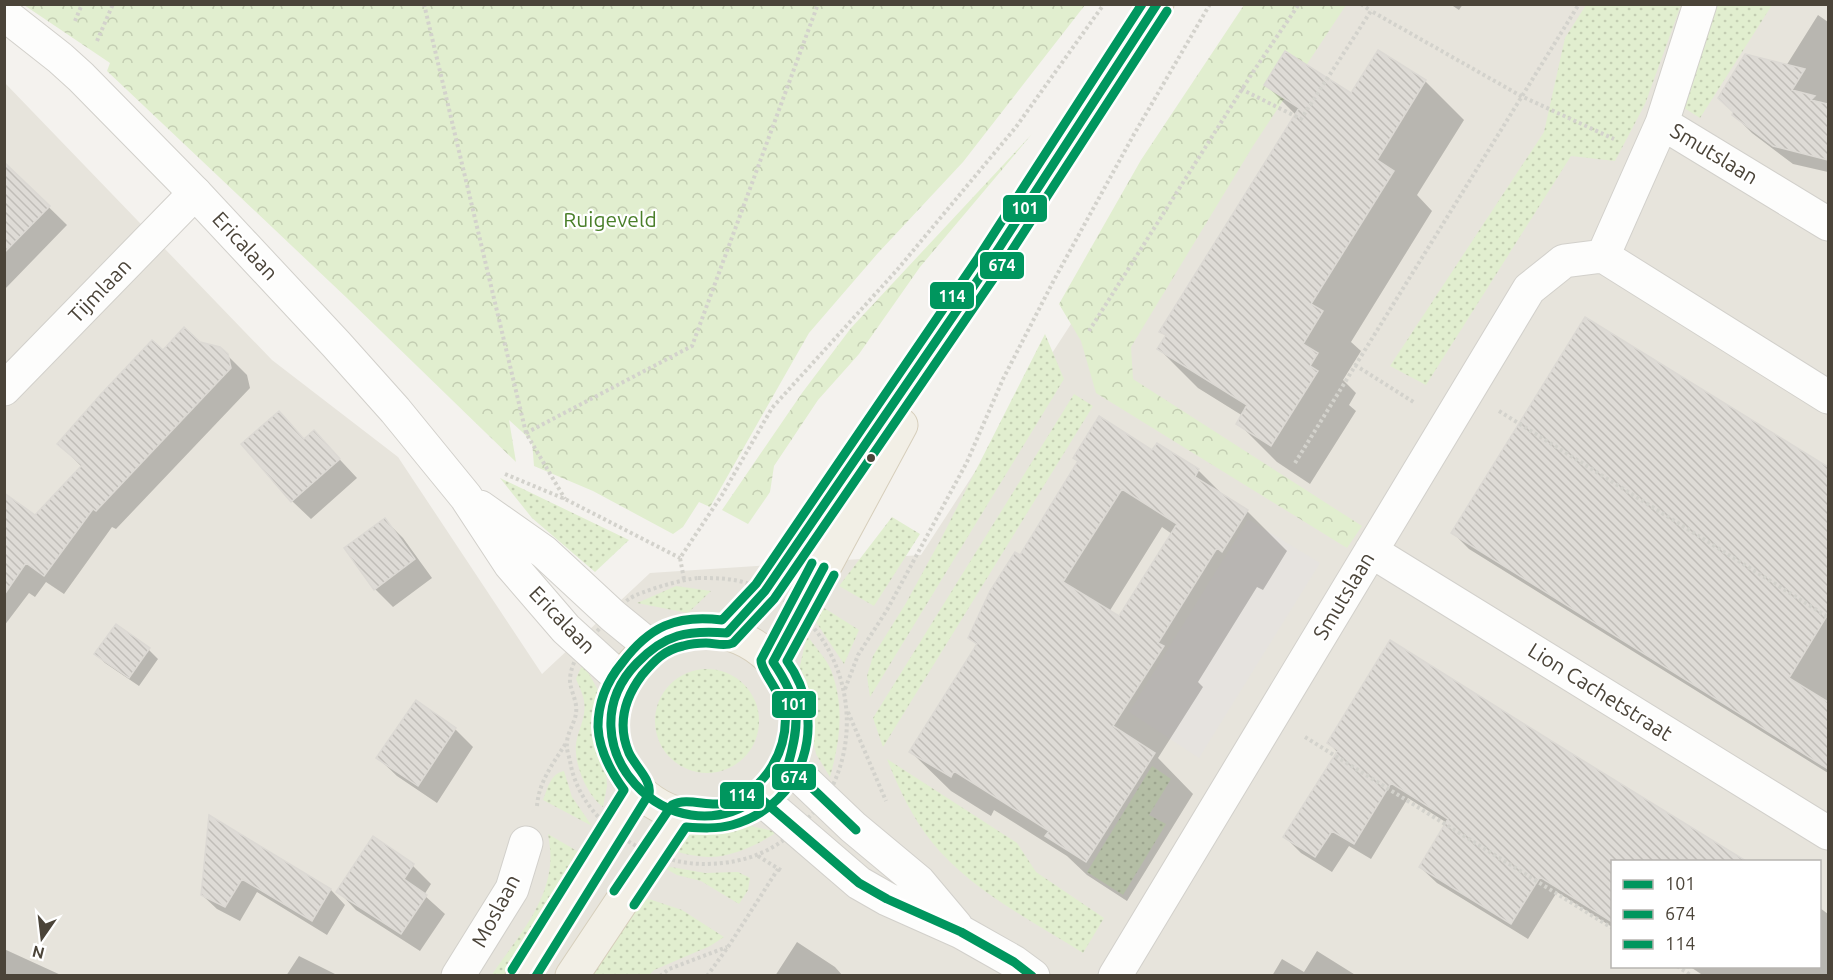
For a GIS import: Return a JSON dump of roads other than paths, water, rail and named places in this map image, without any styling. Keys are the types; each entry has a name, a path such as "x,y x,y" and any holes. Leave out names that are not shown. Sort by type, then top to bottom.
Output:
{"main road":[{"path":"727,633 765,591 988,265 1157,4"},
{"path":"774,662 988,265"},
{"path":"701,630 727,633 752,644 774,662 789,684 796,710 796,736 788,765 772,787 759,797 732,813 706,817 680,814 657,805 638,790 624,772 615,751 610,728 612,706 622,680 651,647 674,635 701,630"},
{"path":"522,975 638,790"},
{"path":"572,975 680,814"}],"street":[{"path":"1662,123 1700,4"},
{"name":"Ericalaan","path":"4,14 60,57 195,192 395,410 466,497 517,573 566,629 622,680"},
{"name":"Smutslaan","path":"1115,975 1529,289 1564,261 1603,256 1662,123 1828,224"},
{"name":"Tijmlaan","path":"4,389 195,192"},
{"path":"1603,256 1828,397"},
{"name":"Ericalaan","path":"466,497 544,552 613,616 651,647"},
{"name":"Lion Cachetstraat","path":"1371,551 1828,833"},
{"path":"788,765 846,820 920,882 961,932"},
{"path":"759,797 859,883 887,899 961,932 1033,975"},
{"name":"Moslaan","path":"458,975 512,889 532,829"}],"park label":[{"name":"Ruigeveld","path":"610,220"}]}
